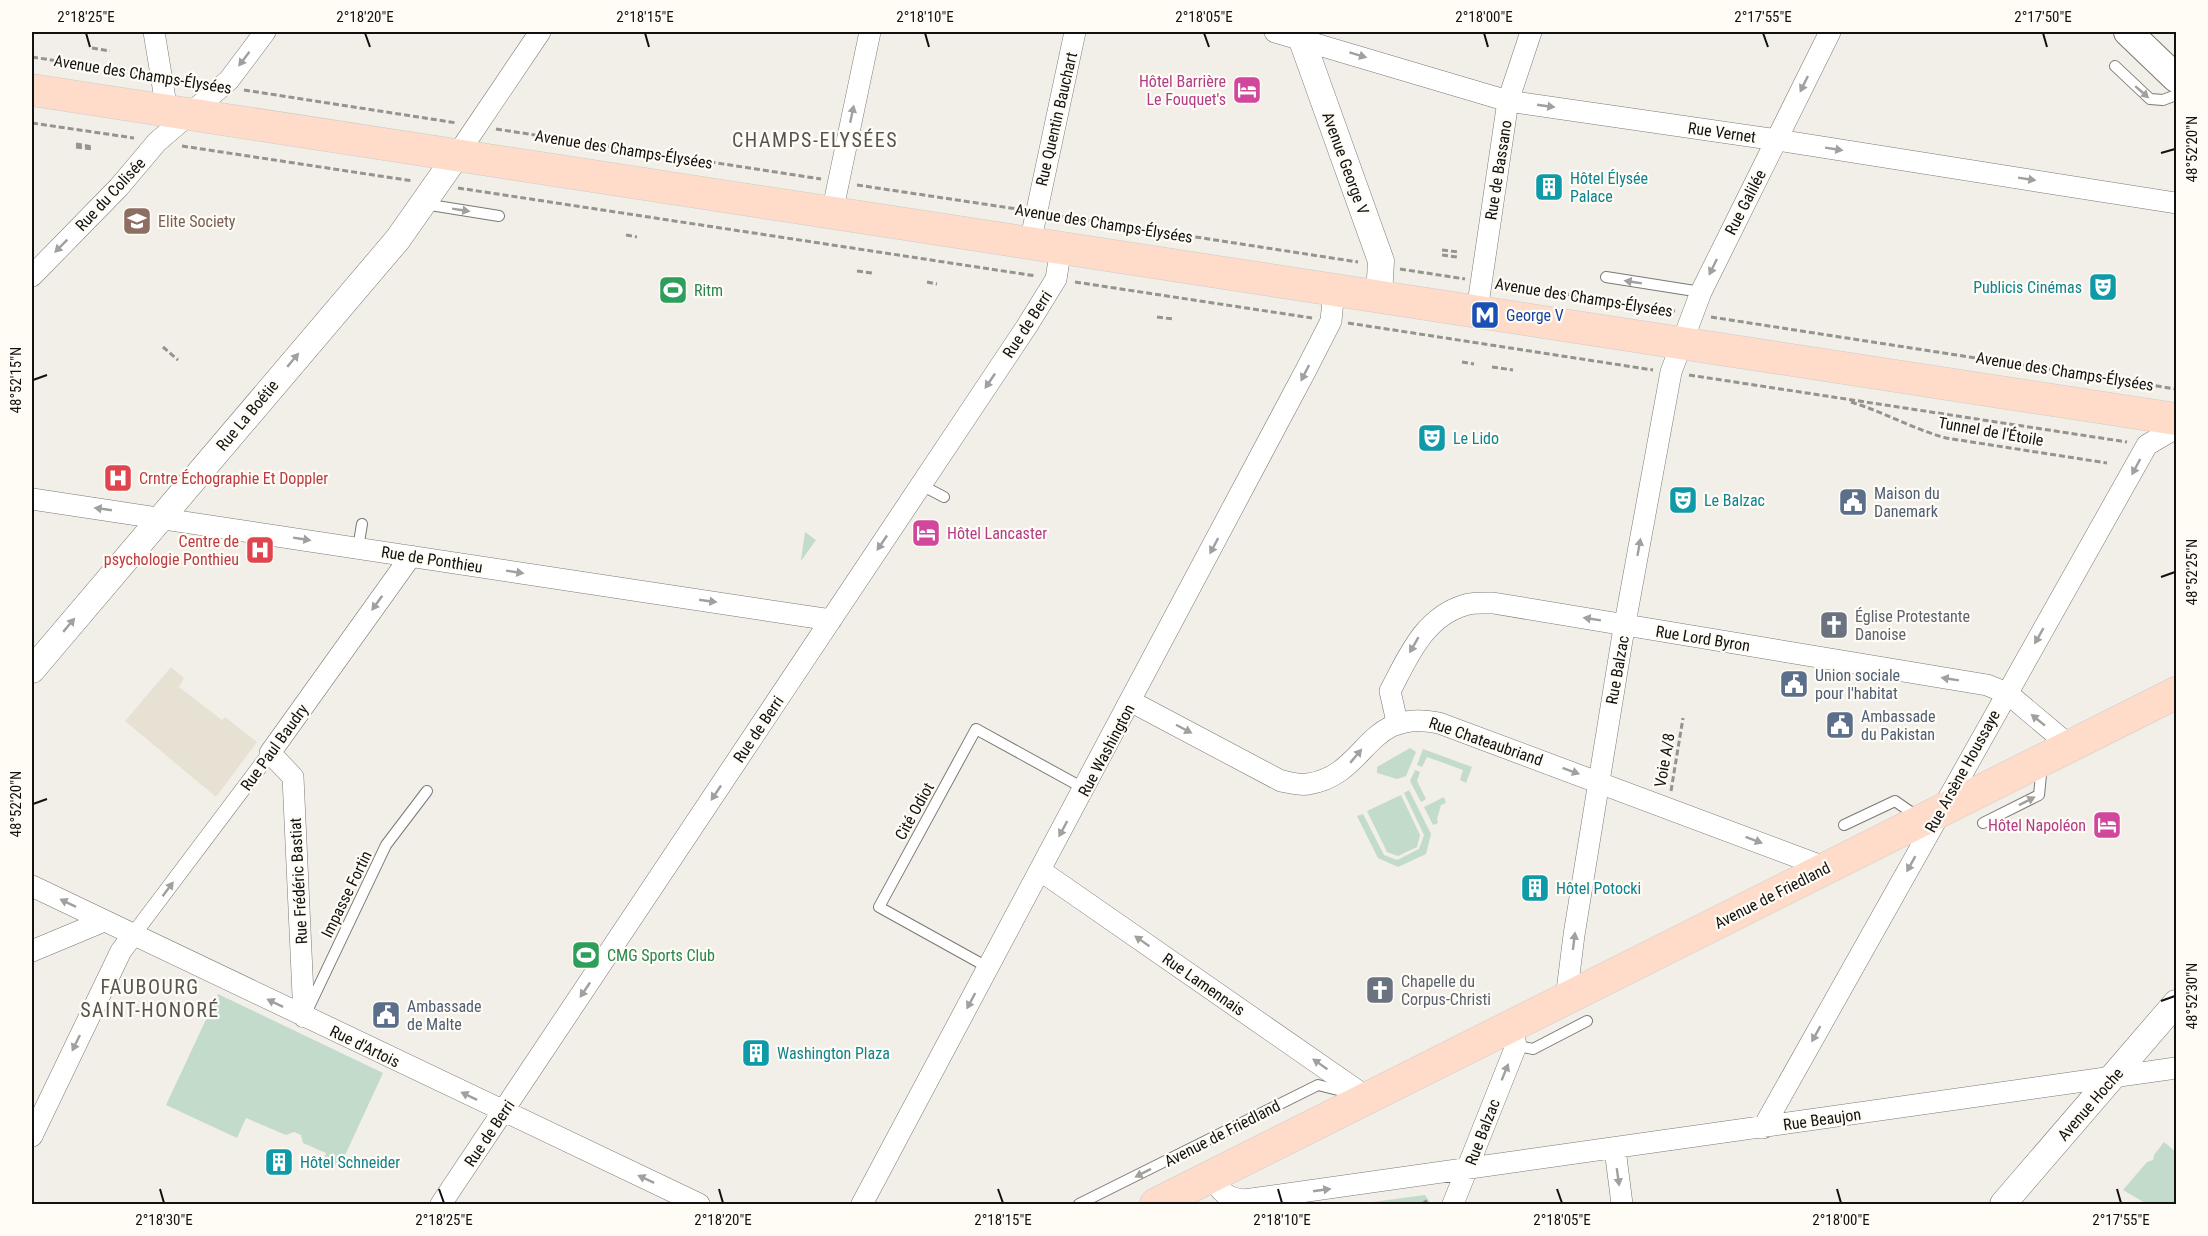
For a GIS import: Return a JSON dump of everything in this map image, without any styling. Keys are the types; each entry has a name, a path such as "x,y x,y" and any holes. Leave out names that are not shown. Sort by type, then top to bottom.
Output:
{"main road":[{"path":"2128,32 2176,78"},
{"name":"Avenue des Champs-Élysées","path":"32,90 1334,290 1380,281 1479,296 1680,343 2176,419"},
{"name":"Avenue de Friedland","path":"1173,1200 1213,1176 1368,1098 1508,1034 1577,1010 1827,868 2176,693"}],"street":[{"path":"154,32 161,77 178,112"},
{"name":"Rue du Colisée","path":"32,276 119,187 158,142 178,112 223,86 265,32"},
{"path":"832,213 870,32"},
{"name":"Rue Quentin Bauchart","path":"1030,243 1076,32"},
{"name":"Rue Vernet","path":"1275,32 1300,35 1508,101 1777,140 2176,203"},
{"name":"Rue de Bassano","path":"1479,296 1508,101 1531,32"},
{"name":"Rue Galilée","path":"1680,343 1701,292 1830,32"},
{"path":"457,155 543,33"},
{"name":"Avenue George V","path":"1300,35 1380,281"},
{"name":"Rue La Boétie","path":"32,670 399,239 419,193 457,155"},
{"name":"Rue de Berri","path":"441,1204 1056,279 1061,248"},
{"name":"Rue Washington","path":"862,1204 1132,702 1331,321 1334,290"},
{"name":"Rue Balzac","path":"1577,1010 1599,781 1671,372 1680,343"},
{"name":"Rue Arsène Houssaye","path":"1762,1128 1931,816 2007,693 2147,445 2176,428"},
{"name":"Rue de Ponthieu","path":"32,499 831,620"},
{"name":"Rue Paul Baudry","path":"133,935 270,753 411,556"},
{"name":"Rue Lord Byron","path":"1397,722 1390,692 1418,638 1442,616 1466,604 1493,603 1987,685 2007,693 2070,746"},
{"name":"Rue Chateaubriand","path":"1132,702 1281,781 1306,785 1330,778 1349,765 1372,738 1397,722 1418,718 1439,723 1667,806 1827,868"},
{"name":"Rue Frédéric Bastiat","path":"270,753 293,777 304,1017"},
{"name":"Rue Lamennais","path":"1041,871 1368,1098"},
{"name":"Rue d'Artois","path":"32,886 503,1113 699,1204"},
{"path":"32,951 104,921"},
{"path":"32,1136 121,951 133,935"},
{"name":"Avenue Hoche","path":"2003,1204 2176,1003"},
{"name":"Rue Balzac","path":"1453,1204 1467,1170 1508,1034"},
{"name":"Rue Beaujon","path":"1213,1176 1223,1194 1231,1199 1244,1200 2176,1068"},
{"path":"1615,1149 1622,1204"}],"lane":[{"path":"2115,66 2150,99 2163,100 2176,95"},
{"path":"419,193 499,216"},
{"path":"1606,278 1701,292"},
{"path":"921,485 944,497"},
{"path":"358,548 362,524"},
{"name":"Cité Odiot","path":"989,968 879,907 976,729 1085,789"},
{"path":"1983,823 2039,795 2043,761"},
{"name":"Impasse Fortin","path":"304,1017 386,845 427,791"},
{"path":"1844,825 1895,801 1931,816"},
{"name":"Avenue de Friedland","path":"1079,1204 1318,1085 1368,1098"}],"path":[{"path":"92,48 110,51"},
{"name":"Avenue des Champs-Élysées","path":"32,57 1036,212 1380,281 1479,296 1692,314 2176,389"},
{"path":"32,123 140,139"},
{"path":"179,145 419,193"},
{"path":"76,146 93,148"},
{"path":"449,186 1041,276"},
{"path":"626,236 638,237"},
{"path":"1442,250 1458,252"},
{"path":"1442,255 1457,257"},
{"path":"857,271 872,273"},
{"path":"1068,281 1318,319"},
{"path":"927,282 937,284"},
{"path":"1157,317 1173,319"},
{"path":"1342,322 1662,371"},
{"path":"163,347 178,360"},
{"path":"1462,362 1474,364"},
{"path":"1492,367 1513,370"},
{"path":"1678,374 2119,441"},
{"name":"Tunnel de l'Étoile","path":"1841,398 1946,438 2107,463"},
{"name":"Voie A/8","path":"1667,806 1683,718"},
{"path":"1422,1204 1428,1200"}],"shaded area":[{"path":"171,667 184,678 179,687 222,720 225,717 257,742 216,797 125,721"}],"green space":[{"path":"805,532 816,540 801,561 801,560"},
{"path":"1410,748 1416,752 1406,776 1397,779 1377,773 1377,767"},
{"path":"1423,749 1472,767 1466,783 1460,780 1463,770 1427,757 1422,767 1417,765"},
{"path":"1415,770 1420,772 1417,781 1426,799 1421,802 1410,781"},
{"path":"1409,790 1431,834 1426,854 1398,867 1378,858 1357,816 1363,814 1384,855 1397,860 1419,849 1424,835 1404,793"},
{"path":"1401,795 1420,835 1417,847 1398,856 1387,852 1367,811"},
{"path":"1444,797 1446,803 1441,805 1438,823 1433,825 1424,807"},
{"path":"218,994 383,1073 340,1166 324,1159 326,1153 303,1143 301,1135 294,1132 286,1135 246,1118 237,1138 166,1105"},
{"path":"2164,1142 2176,1152 2176,1204 2147,1204 2123,1190 2147,1162 2153,1160"},
{"path":"1425,1195 1431,1204 1358,1204"}],"place":[{"name":"Hôtel Barrière Le Fouquet's","path":"1247,90"},
{"name":"Hôtel Élysée Palace","path":"1549,187"},
{"name":"Elite Society","path":"137,221"},
{"name":"Publicis Cinémas","path":"2103,287"},
{"name":"Ritm","path":"673,290"},
{"name":"George V","path":"1485,315"},
{"name":"Le Lido","path":"1432,438"},
{"name":"Crntre Échographie Et Doppler","path":"118,478"},
{"name":"Le Balzac","path":"1683,500"},
{"name":"Maison du Danemark","path":"1853,502"},
{"name":"Hôtel Lancaster","path":"926,533"},
{"name":"Centre de psychologie Ponthieu","path":"260,550"},
{"name":"Église Protestante Danoise","path":"1834,625"},
{"name":"Union sociale pour l'habitat","path":"1794,684"},
{"name":"Ambassade du Pakistan","path":"1840,725"},
{"name":"Hôtel Napoléon","path":"2107,825"},
{"name":"Hôtel Potocki","path":"1535,888"},
{"name":"CMG Sports Club","path":"586,955"},
{"name":"Chapelle du Corpus-Christi","path":"1380,990"},
{"name":"Ambassade de Malte","path":"386,1015"},
{"name":"Washington Plaza","path":"756,1053"},
{"name":"Hôtel Schneider","path":"279,1162"}],"district":[{"name":"CHAMPS-ELYSÉES","path":"815,140"},
{"name":"FAUBOURG SAINT-HONORÉ","path":"150,998"}]}
